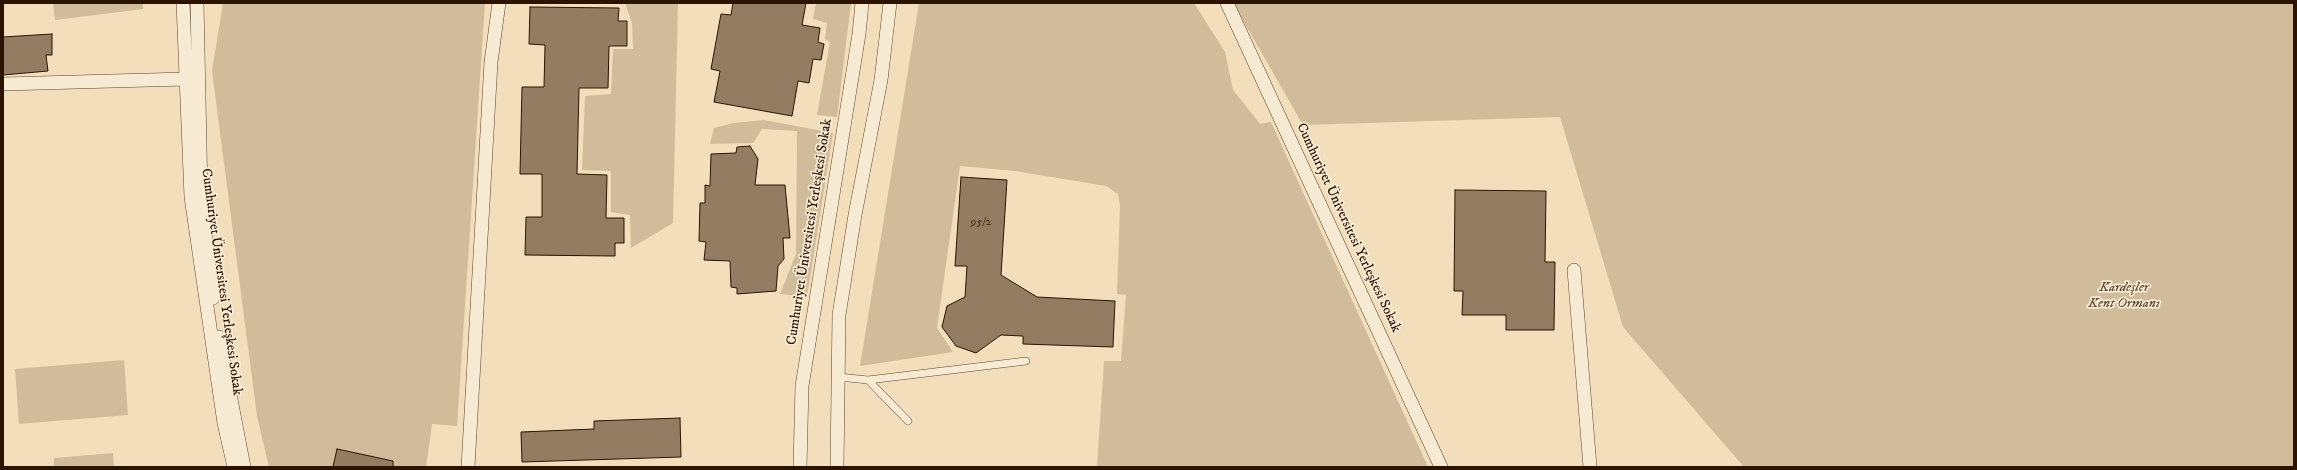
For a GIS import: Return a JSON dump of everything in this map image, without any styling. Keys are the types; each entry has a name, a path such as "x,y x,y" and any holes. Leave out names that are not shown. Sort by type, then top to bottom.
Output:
{"street":[{"name":"Cumhuriyet Üniversitesi Yerleşkesi Sokak","path":"183,3 184,79 191,197 224,422 234,467"},
{"name":"Cumhuriyet Üniversitesi Yerleşkesi Sokak","path":"197,3 201,196 216,318 244,467"},
{"path":"468,467 491,62 499,3"},
{"name":"Cumhuriyet Üniversitesi Yerleşkesi Sokak","path":"800,467 802,386 859,34 862,3"},
{"path":"837,467 839,315 855,215 881,80 890,3"},
{"name":"Cumhuriyet Üniversitesi Yerleşkesi Sokak","path":"1227,3 1441,467"},
{"path":"3,84 184,79"},
{"path":"1574,270 1590,467"}],"lane":[{"path":"839,377 868,380 1026,361"},
{"path":"868,380 908,421"}],"green space":[{"path":"53,3 143,3 143,9 55,20"},
{"path":"223,3 485,3 457,426 432,424 426,467 269,467 257,416 212,71"},
{"path":"625,3 678,3 673,223 631,248 630,215 611,212 611,171 582,170 585,96 611,94 613,49 633,49 632,23"},
{"path":"816,3 851,3 837,117 817,115 830,42 825,39 827,23 813,19"},
{"path":"919,3 1194,3 1225,52 1233,90 1260,124 1271,122 1428,467 1097,467 1104,361 1121,361 1126,295 1117,294 1120,206 1118,194 1106,186 1015,171 960,166 937,328 953,352 860,366"},
{"name":"Kardeşler Kent Ormanı","path":"1233,3 2294,3 2294,467 1744,467 1623,327 1560,117 1303,125"},
{"path":"764,120 833,133 807,297 780,294 796,254 797,131 762,129 753,143 710,144 714,128 734,123"},
{"path":"124,360 128,415 19,424 15,369"},
{"path":"113,453 114,467 54,467 54,458"}],"building":[{"path":"733,3 806,3 802,25 820,28 818,42 824,44 821,60 813,59 809,83 798,81 792,116 714,102 720,71 711,69 721,14 731,15"},
{"path":"530,7 619,8 618,21 627,21 627,46 609,46 608,88 579,88 577,174 607,175 606,218 624,218 624,243 615,243 615,256 525,255 526,217 542,217 542,174 520,174 522,87 544,87 545,45 529,44"},
{"path":"52,34 52,55 46,55 48,71 3,75 3,37"},
{"path":"750,146 758,159 755,185 785,185 790,238 783,238 784,259 778,266 776,291 737,294 737,288 731,287 730,261 704,260 706,242 699,241 700,203 705,203 705,185 710,186 711,154 736,153 737,147"},
{"path":"961,177 1007,180 1001,275 1037,297 1115,301 1113,347 1023,344 1023,336 1001,335 976,353 956,346 942,327 947,306 965,297 967,266 955,266"},
{"path":"1455,190 1546,191 1545,262 1555,262 1554,330 1506,330 1506,315 1462,315 1463,291 1454,291"},
{"path":"680,418 681,457 522,462 521,432 594,429 594,421"},
{"path":"337,449 393,461 393,467 333,467"}]}
